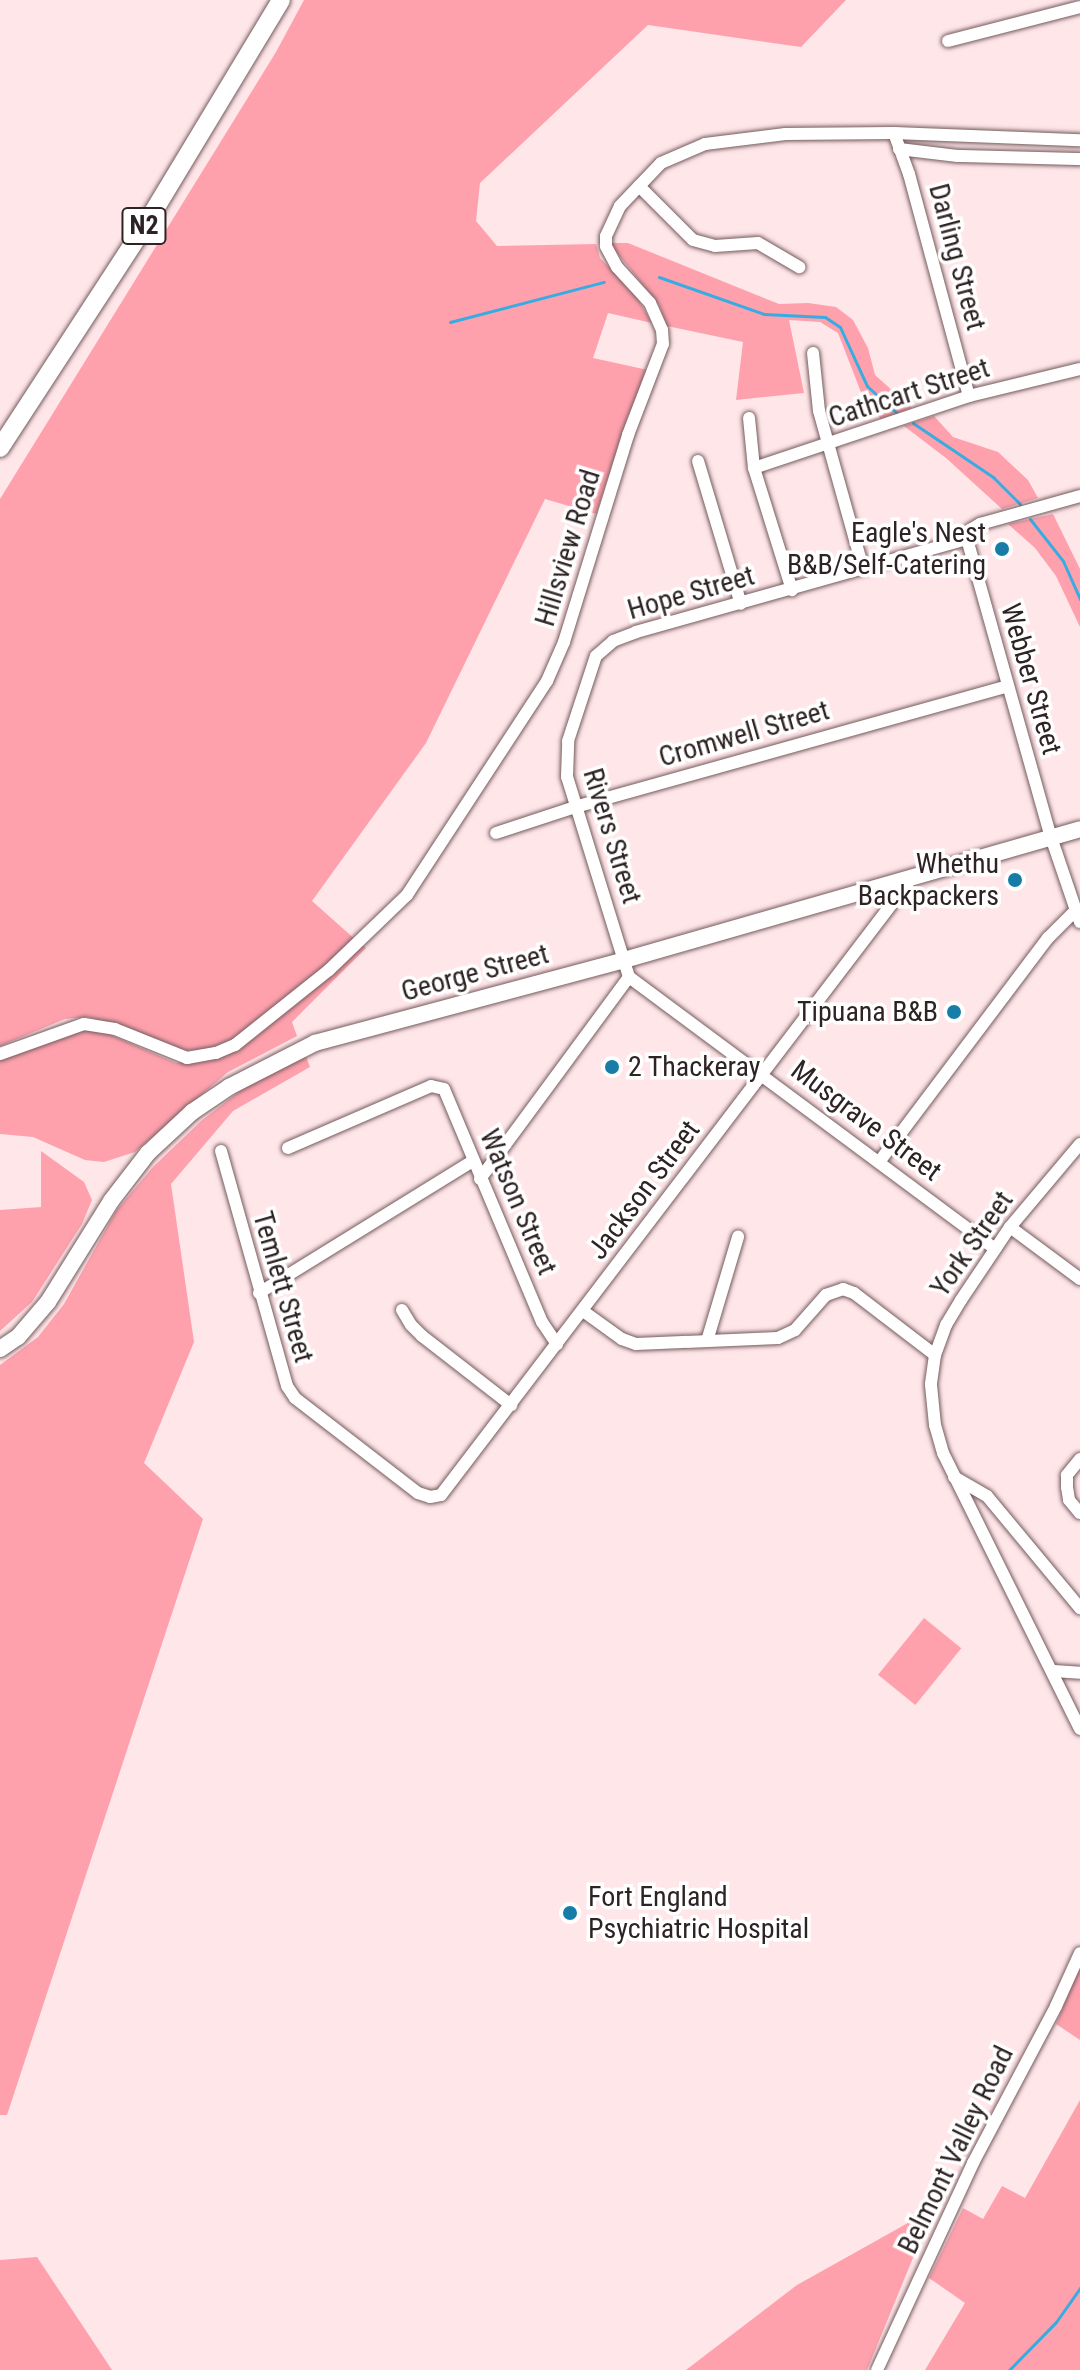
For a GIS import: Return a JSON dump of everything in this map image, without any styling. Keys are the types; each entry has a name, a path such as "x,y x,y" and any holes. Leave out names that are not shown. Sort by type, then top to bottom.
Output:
{"highway":[{"name":"N2","path":"0,448 143,229 281,0"}],"main road":[{"name":"George Street","path":"0,1349 18,1337 48,1302 111,1201 148,1153 192,1112 229,1087 315,1043 624,960 914,874 1080,829"}],"street":[{"path":"948,41 1080,7"},
{"name":"Hillsview Road","path":"0,1054 84,1024 115,1029 187,1058 225,1050 329,970 407,895 493,767 556,662 628,435 660,359 663,344 659,318 650,303 617,267 606,246 613,216 661,163 705,144 785,134 894,133 1080,140"},
{"name":"Darling Street","path":"894,133 909,174 969,396"},
{"path":"899,149 958,156 1080,159"},
{"path":"639,186 693,240 715,246 758,243 799,267"},
{"path":"813,353 819,411 863,569"},
{"name":"Cathcart Street","path":"754,468 969,396 1080,369"},
{"path":"749,418 754,468 792,590"},
{"path":"698,461 741,604"},
{"name":"Hope Street","path":"613,641 967,539 970,530 980,524 1080,496"},
{"name":"Webber Street","path":"967,539 1051,837 1078,916"},
{"name":"Rivers Street","path":"613,641 596,656 568,741 566,768 575,807 629,977"},
{"name":"Cromwell Street","path":"496,833 575,807 1007,686"},
{"name":"Jackson Street","path":"441,1495 914,874"},
{"path":"879,1162 1048,938 1078,916"},
{"path":"480,1179 629,977"},
{"name":"Musgrave Street","path":"629,977 763,1073 995,1249"},
{"name":"Watson Street","path":"288,1148 438,1085 448,1096 542,1322 557,1344"},
{"name":"York Street","path":"954,1477 935,1425 931,1385 935,1355 946,1325 1010,1227 1080,1144"},
{"name":"Temlett Street","path":"221,1151 282,1375 295,1398 418,1493 430,1497 441,1495"},
{"path":"259,1293 473,1161"},
{"path":"1010,1227 1080,1279"},
{"path":"707,1341 738,1237"},
{"path":"583,1311 622,1339 636,1344 786,1336 826,1295 843,1289 854,1293 935,1355"},
{"path":"402,1310 422,1336 511,1405"},
{"path":"1080,1459 1067,1475 1067,1487 1069,1500 1080,1513"},
{"path":"954,1477 987,1496 1080,1608"},
{"path":"954,1477 1054,1671 1080,1729"},
{"path":"1054,1671 1080,1673"},
{"name":"Belmont Valley Road","path":"877,2370 973,2163 1056,2006 1080,1953"}],"shaded area":[{"path":"304,0 846,0 801,47 648,25 480,183 476,221 497,246 596,244 600,258 633,291 652,323 608,313 593,358 648,370 627,419 596,514 545,499 426,743 312,901 357,941 240,1036 211,1049 176,1051 126,1028 88,1017 65,1019 0,1046 0,499 276,52"},
{"path":"609,243 628,243 779,304 808,303 836,307 853,320 868,348 875,375 912,408 881,419 864,400 838,333 820,322 789,320 804,393 736,400 743,342 667,326 659,305"},
{"path":"934,416 953,437 998,452 1028,480 1038,498 1002,509 946,458 904,426"},
{"path":"1053,514 1080,569 1080,627 1056,576 1035,548 1008,524"},
{"path":"363,945 366,948 292,1022 297,1036 228,1072 135,1152 104,1162 85,1160 33,1137 0,1134 0,1058 77,1031 97,1029 176,1063 219,1056"},
{"path":"305,1054 310,1067 233,1111 171,1184 194,1342 144,1463 203,1519 7,2115 0,2115 0,1365 38,1337 64,1304 116,1211 153,1167 201,1121 248,1085"},
{"path":"41,1151 84,1182 92,1200 82,1224 32,1302 0,1331 0,1210 41,1207"},
{"path":"924,1618 961,1648 915,1705 878,1675"},
{"path":"1080,1966 1080,2040 1056,2024"},
{"path":"1080,2100 1080,2370 925,2370 965,2303 929,2278 963,2208 983,2219 1002,2186 1025,2198"},
{"path":"933,2209 867,2370 686,2370 797,2285"},
{"path":"37,2257 112,2370 0,2370 0,2260"}],"waterway":[{"path":"659,277 764,314 825,317 840,327 867,386 897,413"},
{"path":"450,322 604,282"},
{"path":"913,423 993,477 1020,504"},
{"path":"1030,519 1063,561 1080,599"},
{"path":"1009,2370 1056,2322 1080,2288"}],"place":[{"name":"Eagle's Nest B&B/Self-Catering","path":"1002,549"},
{"name":"Whethu Backpackers","path":"1015,880"},
{"name":"Tipuana B&B","path":"954,1012"},
{"name":"2 Thackeray","path":"612,1067"},
{"name":"Fort England Psychiatric Hospital","path":"570,1913"}]}
